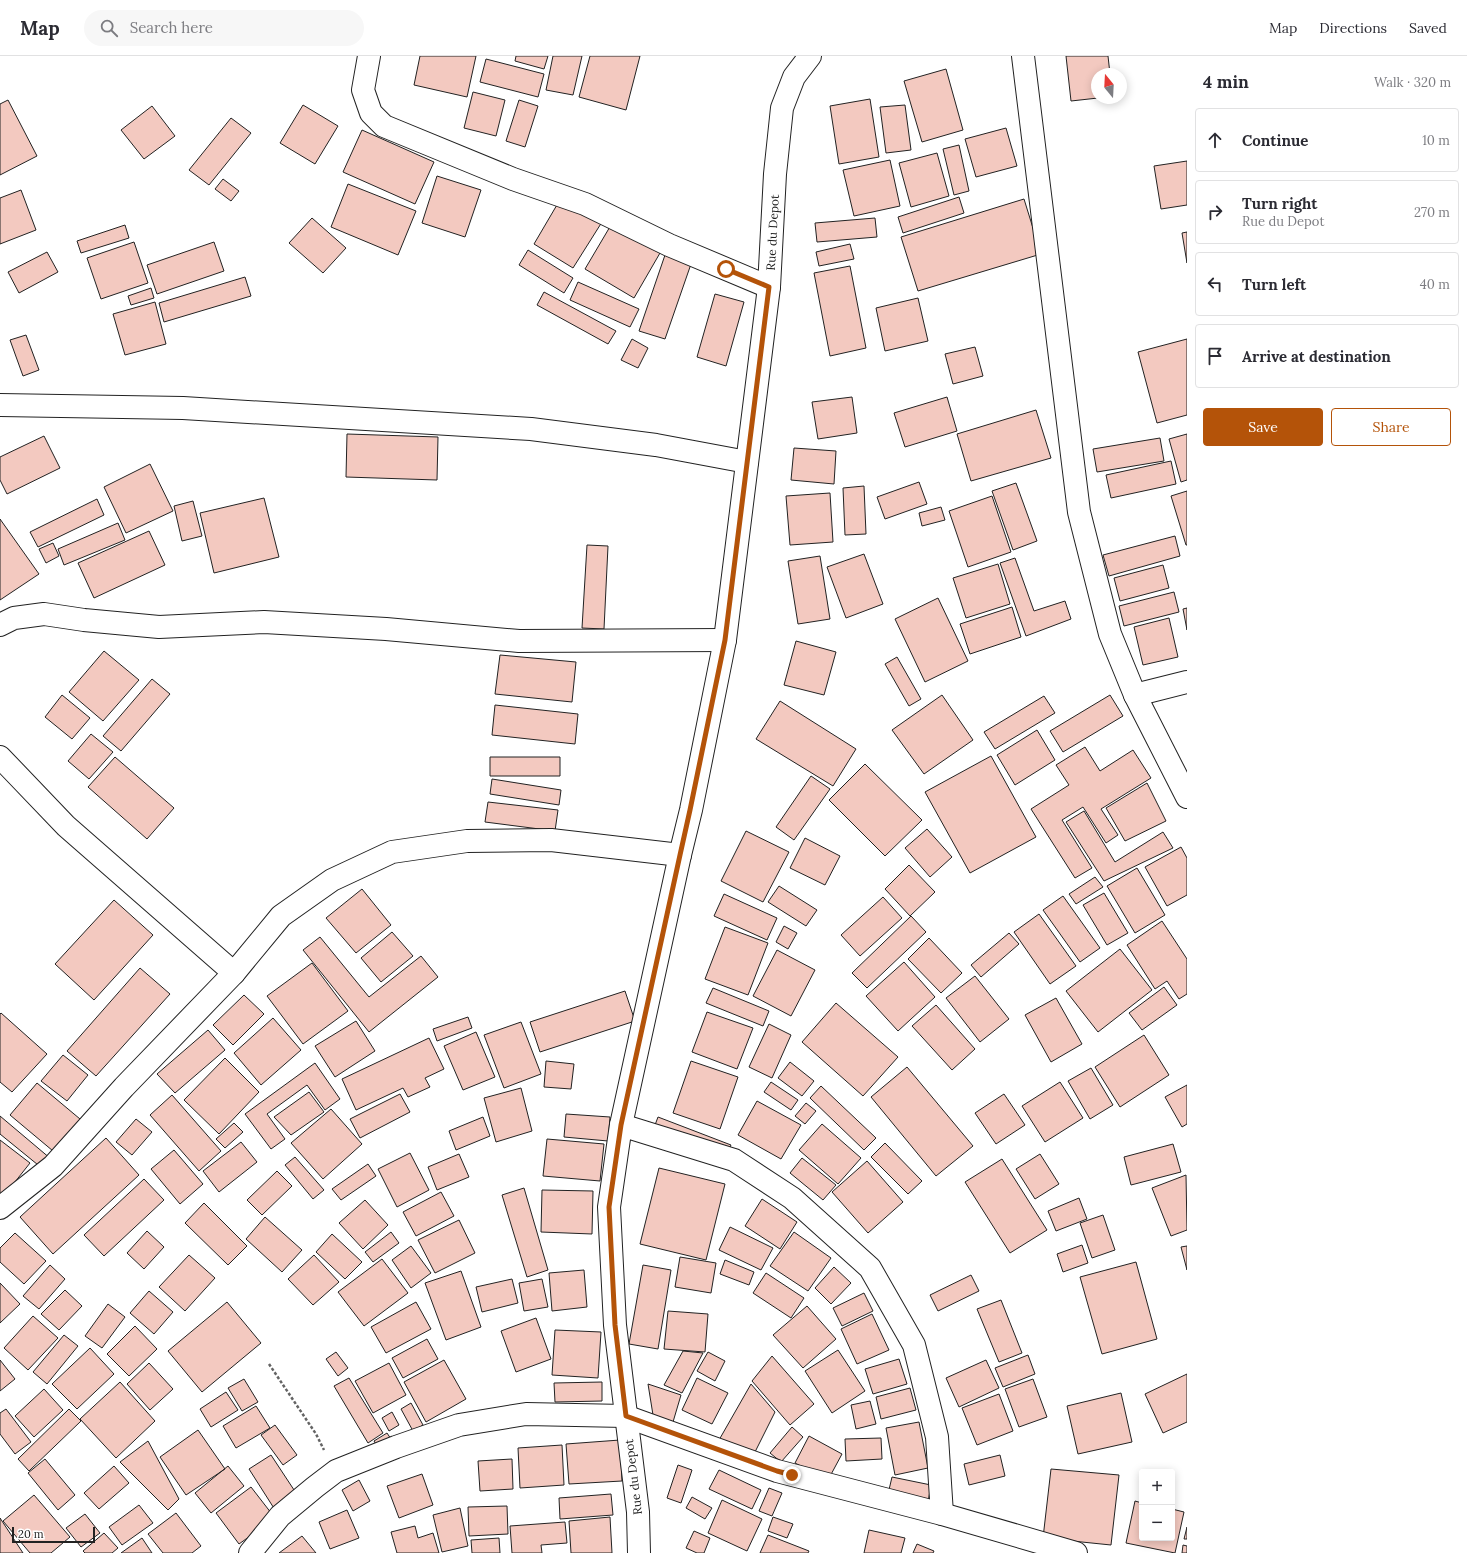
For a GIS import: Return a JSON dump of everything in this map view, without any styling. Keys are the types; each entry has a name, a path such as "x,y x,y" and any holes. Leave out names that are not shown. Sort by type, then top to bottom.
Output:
{"street":[{"path":"369,56 363,90 371,113 384,126 512,179 585,204 669,245 769,287"},
{"name":"Rue du Depot","path":"639,1553 638,1512 615,1325 609,1207 621,1125 690,810 725,640 769,287 775,174 782,108 794,76 810,56"},
{"path":"1023,56 1079,512 1110,634 1135,695 1187,797"},
{"path":"0,405 183,408 531,429 656,445 747,462"},
{"path":"0,625 14,618 44,614 84,620 159,627 264,622 386,629 519,641 725,640"},
{"path":"1135,695 1187,682"},
{"path":"0,757 66,826 234,973"},
{"path":"0,1208 53,1166 124,1087 234,973 281,916 332,880 392,852 467,841 551,840 680,855"},
{"path":"621,1125 734,1160 792,1198 870,1268 914,1345 937,1437 942,1514"},
{"path":"250,1553 280,1516 336,1471 396,1447 459,1425 526,1414 626,1416 777,1471 942,1514 1076,1553"}],"path":[{"path":"268,1364 316,1434 336,1471"}],"building":[{"path":"420,56 476,56 467,97 414,85"},
{"path":"516,56 548,56 544,69 515,61"},
{"path":"553,56 582,56 573,95 546,90"},
{"path":"590,56 640,56 626,110 579,97"},
{"path":"1066,56 1108,56 1109,68 1091,68 1091,99 1071,101"},
{"path":"486,59 544,74 538,97 480,82"},
{"path":"946,69 963,130 922,142 904,81"},
{"path":"473,92 505,100 496,136 464,128"},
{"path":"870,99 879,157 839,164 830,106"},
{"path":"8,100 37,156 0,175 0,104"},
{"path":"519,100 538,106 525,147 506,141"},
{"path":"303,105 338,126 315,164 280,143"},
{"path":"905,105 911,150 886,153 880,107"},
{"path":"152,106 175,136 144,159 121,130"},
{"path":"231,118 251,133 209,185 189,170"},
{"path":"1006,128 1017,166 976,177 965,139"},
{"path":"362,130 434,162 415,204 343,172"},
{"path":"959,145 969,191 954,195 943,149"},
{"path":"937,153 949,196 911,207 899,163"},
{"path":"890,160 900,206 854,216 843,170"},
{"path":"1187,161 1187,205 1161,209 1154,166"},
{"path":"437,176 481,190 465,237 422,223"},
{"path":"223,179 239,191 231,201 215,189"},
{"path":"348,184 416,211 398,255 331,227"},
{"path":"21,190 36,230 0,244 0,198"},
{"path":"959,197 964,213 903,233 898,217"},
{"path":"561,198 602,222 573,268 534,244"},
{"path":"1024,199 1041,254 918,291 901,237"},
{"path":"312,218 346,248 323,273 289,243"},
{"path":"875,218 877,237 817,242 815,223"},
{"path":"125,225 129,238 81,253 77,241"},
{"path":"611,225 660,253 634,298 585,269"},
{"path":"1187,232 1187,263 1182,233"},
{"path":"134,242 148,283 101,299 87,258"},
{"path":"214,242 224,271 157,294 147,265"},
{"path":"850,244 854,259 819,266 816,252"},
{"path":"528,250 573,278 564,293 519,265"},
{"path":"47,252 58,272 19,293 8,272"},
{"path":"665,255 691,264 665,339 639,331"},
{"path":"850,266 866,348 830,356 814,273"},
{"path":"245,277 251,296 164,322 159,303"},
{"path":"578,282 639,309 630,327 570,300"},
{"path":"151,288 154,298 131,305 128,296"},
{"path":"544,292 616,331 608,344 537,305"},
{"path":"715,294 744,302 726,366 697,357"},
{"path":"918,298 928,341 885,351 876,308"},
{"path":"155,302 166,344 125,355 113,314"},
{"path":"26,335 39,370 23,376 10,340"},
{"path":"632,339 648,348 638,368 621,360"},
{"path":"1187,339 1187,415 1157,423 1138,352"},
{"path":"975,347 983,376 953,384 945,354"},
{"path":"852,397 857,433 818,439 812,402"},
{"path":"947,397 957,431 905,447 894,413"},
{"path":"1036,410 1051,458 971,481 957,434"},
{"path":"347,434 438,437 437,480 346,477"},
{"path":"1187,434 1187,480 1181,482 1169,439"},
{"path":"44,436 60,468 7,494 0,480 0,457"},
{"path":"1160,438 1164,461 1097,472 1093,449"},
{"path":"794,448 836,451 834,484 791,480"},
{"path":"1171,461 1176,484 1111,498 1106,475"},
{"path":"150,464 173,511 126,533 104,487"},
{"path":"919,482 927,504 885,519 877,497"},
{"path":"1016,483 1037,541 1013,550 992,491"},
{"path":"864,486 866,534 845,535 843,488"},
{"path":"1187,491 1187,545 1186,545 1171,496"},
{"path":"830,493 833,542 790,545 786,496"},
{"path":"992,496 1011,552 968,567 949,511"},
{"path":"264,498 279,557 214,573 200,513"},
{"path":"97,499 104,515 38,547 30,532"},
{"path":"193,501 202,536 182,541 174,506"},
{"path":"941,507 945,520 922,526 919,513"},
{"path":"0,519 39,574 0,600"},
{"path":"118,523 125,540 64,565 58,549"},
{"path":"149,531 165,565 94,598 78,563"},
{"path":"1175,536 1180,556 1109,576 1103,555"},
{"path":"53,543 59,556 46,563 39,549"},
{"path":"587,545 608,546 604,629 582,628"},
{"path":"864,554 883,604 846,618 827,567"},
{"path":"820,556 830,619 798,624 788,561"},
{"path":"1015,558 1034,611 1065,601 1071,619 1026,636 1000,563"},
{"path":"998,564 1010,604 966,618 953,578"},
{"path":"1163,565 1169,588 1120,601 1114,578"},
{"path":"1174,592 1179,612 1124,626 1119,606"},
{"path":"938,598 968,661 925,682 895,619"},
{"path":"1012,607 1021,637 970,654 960,624"},
{"path":"1187,608 1187,630 1183,609"},
{"path":"1169,618 1178,657 1143,665 1134,627"},
{"path":"796,641 836,652 824,695 784,685"},
{"path":"104,651 139,680 103,721 69,692"},
{"path":"500,655 576,662 572,702 495,694"},
{"path":"897,657 921,699 909,706 885,664"},
{"path":"152,679 170,694 121,751 103,736"},
{"path":"62,695 90,718 72,739 45,717"},
{"path":"942,695 973,740 924,774 892,730"},
{"path":"1110,695 1123,716 1063,752 1050,731"},
{"path":"1044,696 1055,713 995,749 984,732"},
{"path":"780,701 856,749 833,786 756,739"},
{"path":"495,705 578,714 575,744 492,735"},
{"path":"1037,730 1055,760 1015,785 997,755"},
{"path":"91,734 113,752 89,779 68,761"},
{"path":"1085,747 1100,771 1133,750 1151,778 1101,809 1118,835 1106,843 1083,807 1062,820 1092,868 1075,878 1031,809 1069,785 1056,765"},
{"path":"991,756 1036,837 970,873 925,792"},
{"path":"115,757 174,808 147,839 88,787"},
{"path":"490,757 560,757 560,776 490,776"},
{"path":"865,764 922,820 885,856 829,800"},
{"path":"811,776 830,789 794,840 776,827"},
{"path":"492,779 561,790 559,805 490,794"},
{"path":"1147,783 1166,821 1125,841 1106,808"},
{"path":"488,802 558,810 555,831 485,822"},
{"path":"1084,811 1115,862 1163,832 1173,848 1104,881 1066,822"},
{"path":"927,829 952,857 930,877 905,848"},
{"path":"746,831 789,852 763,902 721,881"},
{"path":"805,838 840,856 825,885 790,868"},
{"path":"1181,847 1187,858 1187,895 1167,906 1145,867"},
{"path":"909,865 935,892 910,916 885,889"},
{"path":"1137,868 1165,915 1135,933 1107,886"},
{"path":"1095,877 1103,887 1076,904 1069,894"},
{"path":"779,886 817,910 806,926 768,902"},
{"path":"362,889 391,925 356,953 326,918"},
{"path":"1104,893 1128,933 1107,945 1083,905"},
{"path":"724,894 777,918 767,940 714,916"},
{"path":"1063,896 1100,948 1080,962 1043,910"},
{"path":"883,897 902,918 860,956 841,935"},
{"path":"114,900 153,935 94,1000 55,964"},
{"path":"1039,914 1076,966 1050,984 1014,932"},
{"path":"911,916 926,932 867,988 852,973"},
{"path":"1162,921 1187,959 1187,994 1179,999 1167,981 1155,989 1127,945"},
{"path":"784,926 797,933 788,949 776,942"},
{"path":"725,927 768,943 748,995 705,979"},
{"path":"392,932 413,956 381,982 361,958"},
{"path":"1009,933 1019,944 981,977 971,965"},
{"path":"320,937 369,997 421,956 438,977 369,1032 303,950"},
{"path":"929,938 962,973 941,993 908,959"},
{"path":"1120,949 1152,990 1098,1032 1066,991"},
{"path":"777,950 815,970 791,1016 753,996"},
{"path":"904,962 935,997 898,1031 866,996"},
{"path":"312,963 348,1011 303,1044 267,996"},
{"path":"140,968 170,994 96,1076 67,1051"},
{"path":"975,976 1009,1019 980,1042 946,998"},
{"path":"1164,987 1177,1005 1142,1030 1129,1013"},
{"path":"713,988 769,1011 763,1026 706,1003"},
{"path":"625,991 635,1021 540,1052 530,1022"},
{"path":"244,995 264,1014 233,1045 213,1025"},
{"path":"1056,998 1082,1044 1051,1062 1025,1015"},
{"path":"836,1003 898,1057 863,1096 802,1042"},
{"path":"936,1005 975,1049 952,1070 912,1026"},
{"path":"707,1012 753,1028 737,1069 692,1052"},
{"path":"1,1013 47,1054 12,1092 0,1082"},
{"path":"468,1017 472,1028 437,1041 433,1029"},
{"path":"273,1018 301,1050 261,1085 234,1053"},
{"path":"356,1021 375,1051 335,1077 315,1046"},
{"path":"521,1022 541,1074 504,1088 484,1035"},
{"path":"769,1024 791,1035 772,1078 749,1067"},
{"path":"208,1030 225,1050 175,1093 157,1074"},
{"path":"476,1032 495,1077 463,1090 444,1046"},
{"path":"1144,1035 1169,1075 1120,1107 1095,1067"},
{"path":"429,1038 444,1069 425,1078 430,1087 408,1097 403,1088 356,1110 342,1079"},
{"path":"63,1055 88,1075 67,1101 41,1081"},
{"path":"225,1058 259,1092 219,1134 184,1100"},
{"path":"546,1061 574,1064 571,1089 544,1087"},
{"path":"691,1061 738,1077 720,1129 673,1113"},
{"path":"790,1062 814,1081 802,1096 778,1078"},
{"path":"315,1063 340,1099 325,1110 307,1085 267,1114 285,1139 271,1149 245,1114"},
{"path":"907,1067 973,1146 936,1176 871,1097"},
{"path":"1091,1068 1113,1105 1090,1119 1068,1081"},
{"path":"771,1082 798,1100 791,1110 764,1092"},
{"path":"1060,1082 1083,1118 1045,1142 1022,1106"},
{"path":"37,1083 86,1124 59,1156 10,1115"},
{"path":"1187,1085 1187,1124 1182,1127 1165,1097"},
{"path":"821,1086 876,1138 864,1150 810,1098"},
{"path":"521,1088 532,1131 496,1142 484,1098"},
{"path":"309,1092 324,1112 291,1135 274,1117"},
{"path":"400,1094 410,1112 360,1138 350,1119"},
{"path":"1004,1094 1025,1125 996,1144 975,1113"},
{"path":"172,1095 221,1151 199,1171 150,1115"},
{"path":"757,1101 801,1125 781,1159 738,1135"},
{"path":"806,1103 816,1111 805,1124 795,1116"},
{"path":"331,1109 362,1144 323,1179 291,1143"},
{"path":"566,1114 610,1117 608,1141 564,1137"},
{"path":"0,1116 51,1159 43,1169 0,1134"},
{"path":"483,1117 490,1136 456,1150 449,1131"},
{"path":"658,1117 731,1145 727,1153 655,1125"},
{"path":"136,1119 152,1132 132,1155 116,1142"},
{"path":"234,1123 243,1132 225,1148 216,1139"},
{"path":"822,1124 861,1158 838,1184 799,1150"},
{"path":"106,1138 139,1175 53,1254 20,1217"},
{"path":"547,1139 604,1144 600,1181 543,1176"},
{"path":"0,1140 30,1163 3,1197 0,1195"},
{"path":"241,1142 257,1162 219,1192 203,1171"},
{"path":"885,1143 922,1181 908,1194 871,1157"},
{"path":"1173,1144 1181,1172 1131,1185 1124,1157"},
{"path":"174,1150 203,1184 180,1204 151,1169"},
{"path":"410,1153 429,1190 397,1207 378,1169"},
{"path":"459,1154 469,1177 437,1190 428,1167"},
{"path":"1040,1154 1059,1184 1035,1199 1016,1169"},
{"path":"295,1157 324,1190 313,1199 285,1165"},
{"path":"802,1158 836,1185 823,1200 790,1173"},
{"path":"1002,1159 1047,1230 1010,1253 965,1182"},
{"path":"867,1161 903,1202 868,1233 832,1192"},
{"path":"368,1164 376,1176 341,1200 332,1189"},
{"path":"659,1168 725,1184 706,1260 640,1244"},
{"path":"277,1171 292,1186 262,1215 247,1200"},
{"path":"1186,1175 1187,1230 1171,1236 1152,1188"},
{"path":"144,1179 164,1200 104,1256 84,1235"},
{"path":"524,1188 548,1270 527,1277 502,1195"},
{"path":"542,1190 593,1191 592,1234 541,1232"},
{"path":"441,1192 454,1216 416,1236 403,1212"},
{"path":"1079,1198 1087,1219 1056,1231 1048,1211"},
{"path":"762,1199 797,1222 780,1249 745,1226"},
{"path":"365,1200 388,1225 363,1249 339,1223"},
{"path":"204,1203 247,1246 228,1265 185,1223"},
{"path":"1103,1215 1115,1250 1092,1258 1080,1223"},
{"path":"265,1217 302,1250 282,1272 246,1239"},
{"path":"459,1220 475,1253 435,1273 418,1240"},
{"path":"730,1227 773,1248 761,1270 719,1250"},
{"path":"147,1231 164,1247 144,1269 127,1253"},
{"path":"391,1232 399,1243 373,1262 365,1252"},
{"path":"794,1232 831,1258 808,1291 770,1266"},
{"path":"15,1233 46,1261 24,1284 0,1262 0,1248"},
{"path":"332,1234 362,1262 345,1279 316,1252"},
{"path":"1082,1245 1088,1263 1063,1272 1057,1254"},
{"path":"411,1246 431,1273 411,1288 392,1260"},
{"path":"1187,1246 1187,1270 1181,1247"},
{"path":"189,1255 215,1278 185,1311 159,1287"},
{"path":"314,1255 339,1282 313,1305 288,1279"},
{"path":"680,1257 716,1263 711,1293 675,1287"},
{"path":"382,1259 408,1293 364,1326 338,1292"},
{"path":"725,1260 754,1272 749,1285 720,1274"},
{"path":"1136,1262 1157,1339 1102,1354 1080,1277"},
{"path":"50,1265 65,1279 39,1309 23,1296"},
{"path":"643,1265 671,1270 658,1349 629,1344"},
{"path":"834,1267 851,1283 831,1304 815,1288"},
{"path":"584,1270 587,1307 552,1311 549,1273"},
{"path":"461,1271 481,1327 446,1340 425,1283"},
{"path":"766,1273 804,1298 791,1318 753,1293"},
{"path":"971,1275 979,1291 938,1311 930,1295"},
{"path":"512,1279 518,1303 482,1312 476,1287"},
{"path":"542,1279 548,1307 524,1311 519,1283"},
{"path":"0,1283 20,1304 0,1323"},
{"path":"65,1290 82,1306 59,1330 41,1314"},
{"path":"149,1291 173,1312 154,1334 130,1313"},
{"path":"864,1293 873,1311 842,1326 833,1308"},
{"path":"1001,1300 1022,1353 999,1362 977,1309"},
{"path":"227,1302 261,1343 202,1392 168,1351"},
{"path":"416,1302 431,1329 386,1353 371,1327"},
{"path":"108,1304 125,1317 102,1348 85,1336"},
{"path":"807,1306 836,1339 803,1368 773,1335"},
{"path":"668,1311 708,1314 705,1352 664,1349"},
{"path":"872,1314 889,1350 857,1364 841,1329"},
{"path":"33,1316 58,1338 28,1370 4,1348"},
{"path":"536,1318 551,1359 516,1372 501,1331"},
{"path":"135,1326 157,1349 129,1376 107,1354"},
{"path":"555,1330 601,1332 598,1378 552,1375"},
{"path":"64,1335 78,1346 47,1384 33,1372"},
{"path":"427,1339 438,1359 403,1378 392,1358"},
{"path":"90,1348 114,1374 77,1409 52,1384"},
{"path":"838,1350 865,1391 832,1413 805,1371"},
{"path":"683,1351 703,1353 682,1393 664,1385"},
{"path":"336,1352 348,1368 338,1376 326,1359"},
{"path":"708,1352 725,1361 715,1381 697,1371"},
{"path":"1028,1355 1035,1374 1003,1387 995,1368"},
{"path":"772,1356 814,1404 790,1425 752,1381"},
{"path":"899,1359 907,1384 873,1394 865,1369"},
{"path":"0,1360 15,1379 0,1391"},
{"path":"444,1360 466,1399 426,1422 404,1382"},
{"path":"986,1360 999,1388 959,1407 946,1378"},
{"path":"149,1363 173,1389 150,1410 127,1384"},
{"path":"389,1363 406,1395 373,1413 355,1381"},
{"path":"1187,1374 1187,1422 1163,1433 1145,1394"},
{"path":"349,1378 383,1433 368,1443 334,1386"},
{"path":"697,1378 728,1393 712,1424 682,1410"},
{"path":"244,1379 258,1402 242,1411 228,1388"},
{"path":"1033,1379 1047,1417 1019,1427 1005,1389"},
{"path":"120,1382 155,1421 116,1458 80,1419"},
{"path":"602,1382 602,1401 555,1402 554,1383"},
{"path":"648,1384 681,1395 673,1422 653,1415"},
{"path":"751,1384 775,1412 752,1458 719,1440"},
{"path":"910,1388 916,1410 881,1419 876,1397"},
{"path":"44,1389 63,1410 34,1437 15,1416"},
{"path":"226,1392 238,1410 211,1427 200,1409"},
{"path":"1121,1393 1132,1442 1078,1454 1067,1406"},
{"path":"999,1394 1013,1431 977,1445 962,1408"},
{"path":"870,1401 876,1424 856,1429 851,1405"},
{"path":"411,1403 423,1425 413,1431 401,1409"},
{"path":"256,1406 270,1428 236,1448 223,1426"},
{"path":"6,1409 31,1442 15,1454 0,1434 0,1413"},
{"path":"69,1409 81,1421 29,1471 18,1459"},
{"path":"392,1412 399,1425 389,1431 382,1418"},
{"path":"919,1422 928,1468 895,1475 886,1428"},
{"path":"275,1425 297,1455 283,1465 261,1435"},
{"path":"792,1427 803,1437 781,1462 770,1453"},
{"path":"198,1430 225,1469 186,1495 160,1457"},
{"path":"387,1433 393,1442 380,1451 374,1441"},
{"path":"809,1436 842,1454 828,1480 795,1463"},
{"path":"881,1438 882,1459 846,1461 845,1439"},
{"path":"620,1440 622,1481 569,1484 566,1444"},
{"path":"148,1441 179,1499 168,1510 120,1462"},
{"path":"562,1445 564,1485 520,1488 518,1448"},
{"path":"271,1455 300,1499 277,1513 249,1469"},
{"path":"1000,1455 1005,1476 969,1485 964,1464"},
{"path":"45,1459 75,1495 58,1510 28,1473"},
{"path":"512,1459 513,1489 480,1491 478,1461"},
{"path":"678,1465 692,1470 681,1503 667,1498"},
{"path":"114,1466 129,1483 99,1509 84,1493"},
{"path":"228,1466 244,1486 211,1513 195,1493"},
{"path":"1051,1469 1119,1475 1111,1545 1043,1538"},
{"path":"719,1470 761,1490 752,1509 709,1489"},
{"path":"422,1474 433,1505 399,1518 387,1486"},
{"path":"892,1477 931,1485 928,1502 888,1494"},
{"path":"359,1480 370,1501 353,1511 342,1490"},
{"path":"251,1487 275,1518 239,1544 216,1513"},
{"path":"769,1488 782,1493 772,1516 759,1511"},
{"path":"611,1494 613,1515 560,1519 559,1498"},
{"path":"34,1495 70,1537 51,1553 30,1553 3,1521"},
{"path":"692,1497 712,1508 705,1519 686,1508"},
{"path":"722,1500 762,1519 747,1551 708,1533"},
{"path":"1135,1501 1139,1502 1139,1541 1175,1541 1175,1510 1184,1512 1175,1553 1126,1543"},
{"path":"139,1505 153,1523 122,1545 109,1527"},
{"path":"507,1506 508,1534 469,1536 468,1507"},
{"path":"460,1508 468,1546 442,1552 433,1515"},
{"path":"347,1510 359,1538 330,1549 319,1522"},
{"path":"176,1513 201,1546 192,1553 163,1553 148,1534"},
{"path":"85,1514 100,1533 81,1547 66,1528"},
{"path":"610,1517 612,1553 571,1553 569,1521"},
{"path":"773,1517 793,1524 787,1538 768,1531"},
{"path":"0,1518 23,1553 0,1553"},
{"path":"565,1522 567,1543 541,1545 542,1553 512,1553 510,1526"},
{"path":"415,1526 418,1538 433,1533 439,1553 397,1553 391,1532"},
{"path":"1187,1527 1187,1539 1184,1539"},
{"path":"869,1530 905,1538 901,1553 864,1553"},
{"path":"694,1531 710,1538 704,1553 697,1553 686,1548"},
{"path":"104,1533 118,1548 112,1553 85,1553 83,1551"},
{"path":"768,1535 809,1551 808,1553 760,1553"},
{"path":"302,1536 316,1553 279,1553"},
{"path":"142,1538 152,1553 121,1553"},
{"path":"499,1538 500,1553 472,1553 471,1540"},
{"path":"917,1544 934,1551 933,1553 913,1553"},
{"path":"1183,1545 1187,1546 1187,1553 1182,1553"}],"route":[{"path":"726,269 769,287 725,640 690,810 621,1125 609,1207 615,1325 626,1416 777,1471 792,1475"}]}
